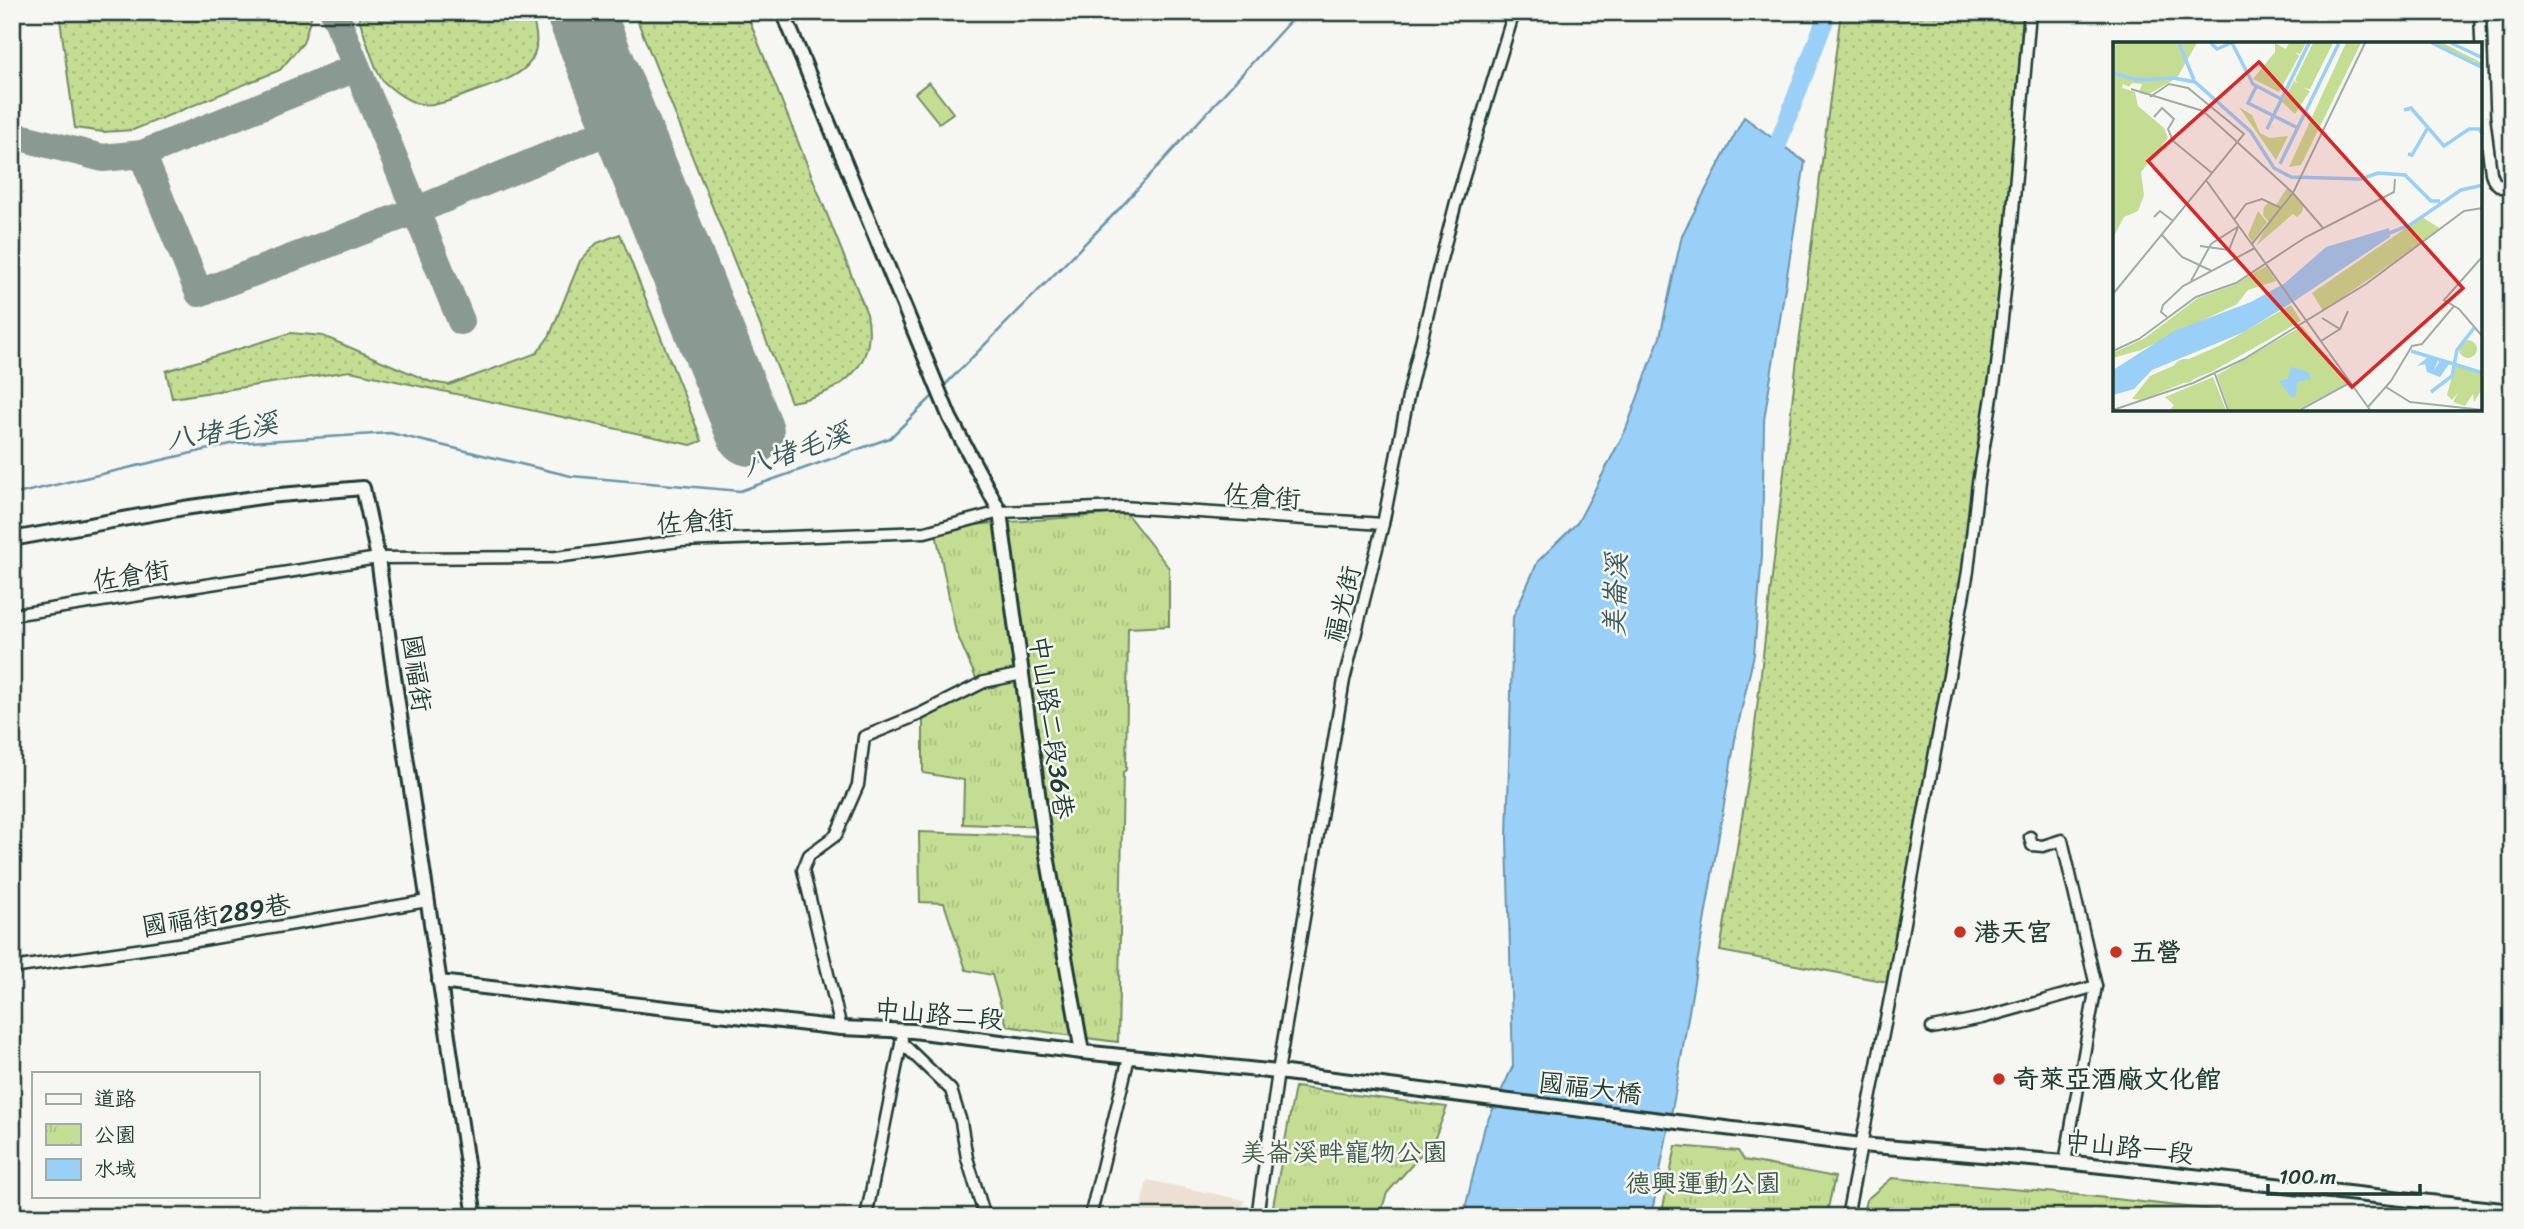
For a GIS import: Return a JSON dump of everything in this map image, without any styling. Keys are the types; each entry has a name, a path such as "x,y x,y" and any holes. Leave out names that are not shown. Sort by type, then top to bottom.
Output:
{"street":[{"name":"中山路二段36巷","path":"783,12 950,418 1000,512 1045,844 1082,1052"},
{"name":"福光街","path":"1257,1217 1278,1072 1344,680 1383,524 1409,391 1444,248 1514,12"},
{"path":"1847,1217 1893,984 1968,571 1978,483 2000,340 2030,12"},
{"path":"2480,12 2481,42"},
{"path":"2482,64 2484,117 2491,173 2494,181 2501,187 2512,186"},
{"name":"國福街","path":"12,539 196,506 268,496 363,488 378,558 475,1217"},
{"name":"佐倉街","path":"12,615 378,558 556,557 680,541 925,532 1000,512 1122,507 1383,524"},
{"path":"841,1028 803,870 809,855 836,835 858,785 864,737 920,714 984,682 1022,674"},
{"path":"2030,837 2032,845 2037,846 2062,840 2096,986 2065,1162"},
{"name":"國福街289巷","path":"12,968 191,942 427,901"},
{"name":"中山路二段","path":"439,982 902,1037 914,1031 1434,1091"},
{"path":"1931,1028 1982,1018 2096,986"},
{"path":"866,1217 902,1037"},
{"path":"902,1037 951,1090 961,1122 967,1158 985,1217"},
{"path":"1090,1217 1129,1057"},
{"name":"國福大橋","path":"1434,1091 1740,1129"},
{"name":"中山路一段","path":"1740,1129 1861,1145 2065,1162 2484,1212 2512,1211"}],"shaded area":[{"path":"1147,1180 1244,1200 1245,1198 1241,1217 1139,1217"}],"green space":[{"path":"59,12 312,14 303,43 280,70 133,130 103,132 75,128"},
{"path":"357,12 530,12 536,31 536,46 533,58 516,75 447,101 421,104 401,96 380,77"},
{"path":"634,12 746,12 867,314 867,349 851,375 839,385 791,402"},
{"path":"1841,12 2023,12 1997,366 1893,983 1720,951 1750,769 1797,359"},
{"path":"929,82 953,113 939,123 915,93"},
{"path":"620,234 702,441 691,445 350,371 172,398 166,371 291,333 323,336 431,382 449,385 537,353 550,335 580,261 597,243"},
{"path":"1126,513 1169,568 1169,626 1128,628 1118,1042 1087,1038 1047,827 963,824 964,780 923,773 923,712 979,685 956,632 935,528"},
{"path":"919,832 1036,836 1073,1036 1007,1026 992,975 966,970 944,903 920,902"},
{"name":"美崙溪畔寵物公園","path":"1295,1087 1447,1107 1434,1140 1387,1193 1379,1217 1271,1217"},
{"name":"德興運動公園","path":"1676,1146 1738,1151 1744,1160 1835,1177 1826,1217 1661,1217"},
{"path":"1892,1178 2277,1217 1862,1217 1866,1200"}],"water":[{"path":"1744,117 1805,162 1764,420 1762,555 1754,654 1736,734 1675,1094 1651,1217 1463,1217 1485,1126 1513,1066 1507,837 1513,617 1538,561 1578,522 1626,429 1660,337 1682,235"}],"waterway":[{"name":"八堵毛溪","path":"941,389 1120,208 1291,20 1295,12"},
{"name":"美崙溪","path":"1770,165 1828,12"},
{"name":"八堵毛溪","path":"12,495 235,443 390,433 571,476 740,491 890,438 936,393"}],"taxiway":[{"path":"334,12 461,321"},
{"path":"12,135 103,158 142,154 356,68"},
{"path":"142,154 199,293 415,211 625,124"}],"runway":[{"path":"580,12 750,432"}],"place":[{"name":"港天宮","path":"1960,932"},
{"name":"五營","path":"2116,952"},
{"name":"奇萊亞酒廠文化館","path":"1999,1079"}]}
